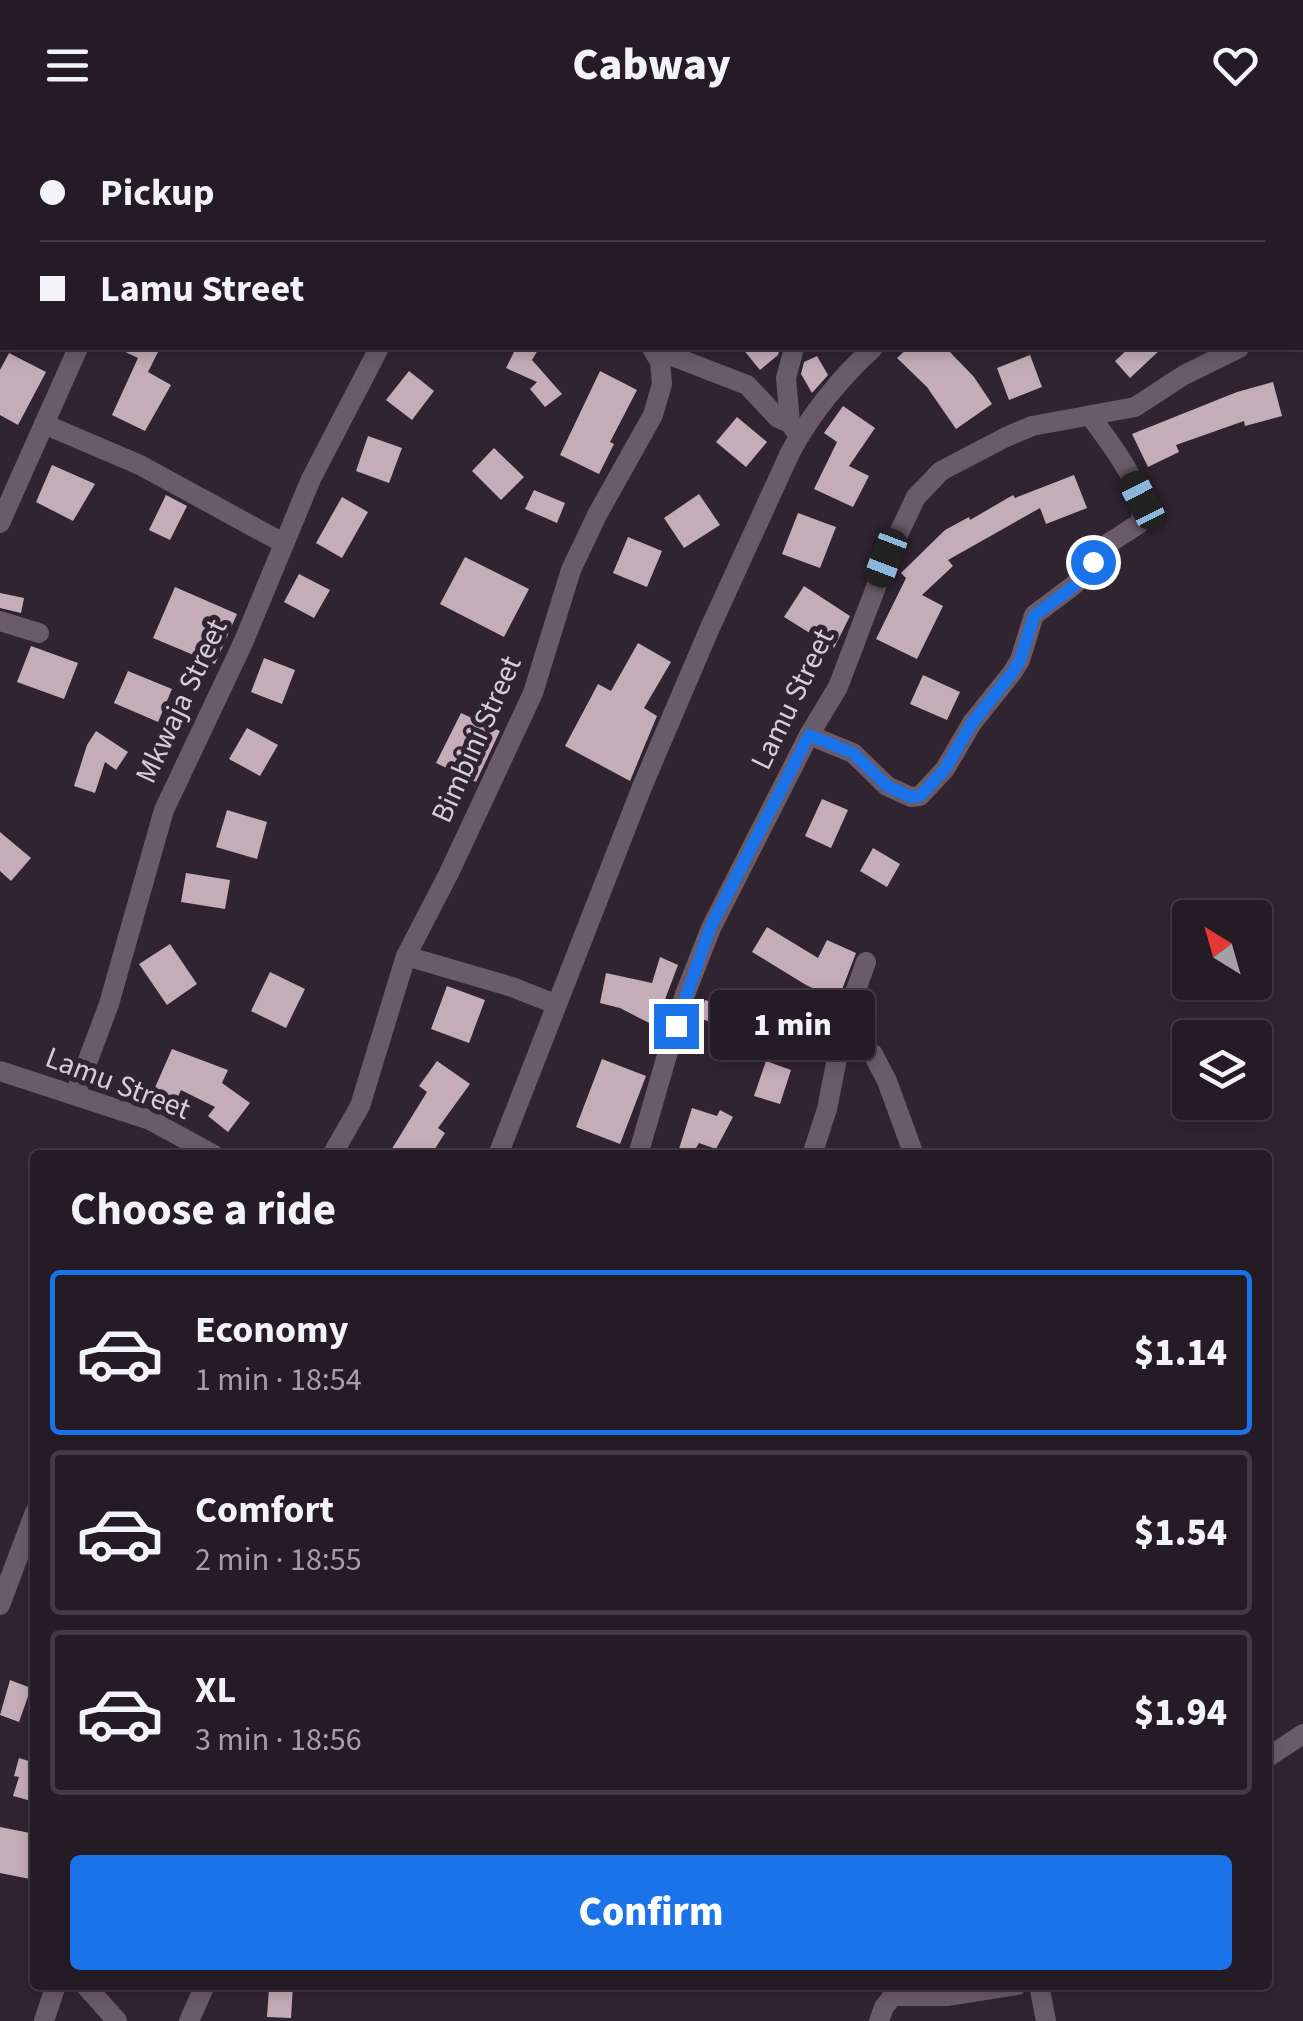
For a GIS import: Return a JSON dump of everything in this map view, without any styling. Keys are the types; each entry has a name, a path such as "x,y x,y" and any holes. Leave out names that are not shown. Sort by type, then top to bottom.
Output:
{"street":[{"path":"0,524 77,350"},
{"name":"Mkwaja Street","path":"75,1095 108,1004 164,810 243,643 310,479 378,350"},
{"name":"Bimbini Street","path":"335,1150 360,1106 406,956 532,693 571,570 653,415 662,384 660,362 654,350"},
{"path":"658,350 746,385 794,430"},
{"path":"793,350 786,378 794,430"},
{"path":"500,1150 532,1074 554,1004 794,430 872,350"},
{"name":"Lamu Street","path":"639,1150 684,997 710,928 809,735 838,687 886,558 916,496 928,482 968,456 1032,426 1135,407 1184,375 1235,350"},
{"path":"809,735 853,753 874,775 899,792 920,796 930,788 972,723 1020,660 1034,616 1074,586 1092,567 1103,547 1140,523 1142,500 1114,448 1091,417"},
{"path":"44,424 140,465 284,543"},
{"path":"0,621 38,633"},
{"path":"406,956 512,986 554,1004"},
{"path":"814,1150 840,1040 866,962"},
{"path":"840,1040 873,1054 912,1150"},
{"name":"Lamu Street","path":"0,1071 150,1120 178,1146"},
{"path":"0,1605 30,1525"},
{"path":"1272,1755 1303,1734"},
{"path":"44,2021 54,1990"},
{"path":"89,1990 117,2021"},
{"path":"188,2021 203,1990"},
{"path":"879,2021 897,1990 947,1996 985,1990"},
{"path":"1041,1990 1046,2021"}],"building":[{"path":"121,350 159,350 148,372 171,385 145,431 112,415 138,358"},
{"path":"515,350 538,350 532,360 562,394 545,407 530,389 537,382 506,368"},
{"path":"744,350 779,350 778,355 760,370"},
{"path":"906,350 948,350 974,377 992,404 956,429 927,387 897,358"},
{"path":"1127,350 1160,350 1130,378 1115,361"},
{"path":"9,353 46,372 18,425 0,415 0,370"},
{"path":"1030,355 1042,387 1009,400 997,368"},
{"path":"817,356 828,375 812,393 801,374 804,362"},
{"path":"409,371 434,391 412,420 386,400"},
{"path":"600,371 637,390 610,442 614,444 599,474 560,455"},
{"path":"1273,382 1282,416 1245,426 1244,421 1176,445 1179,452 1148,467 1132,434 1237,392"},
{"path":"843,406 875,428 849,466 869,476 853,507 814,489 837,442 824,433"},
{"path":"737,417 767,442 746,467 716,442"},
{"path":"368,436 402,448 389,483 356,471"},
{"path":"494,448 524,477 501,500 472,471"},
{"path":"52,465 95,484 73,521 36,502"},
{"path":"1074,475 1087,508 1046,524 1040,508 948,560 953,566 922,595 943,606 917,659 876,639 906,578 901,573 945,530 1013,495 1015,498"},
{"path":"534,490 565,503 557,523 525,509"},
{"path":"699,494 720,525 684,548 664,518"},
{"path":"166,495 187,506 170,540 149,530"},
{"path":"342,497 368,512 342,558 316,543"},
{"path":"798,513 836,527 820,568 782,554"},
{"path":"628,537 662,551 647,587 613,573"},
{"path":"465,557 529,589 504,637 440,604"},
{"path":"299,574 330,590 314,618 284,602"},
{"path":"804,586 850,616 834,648 784,617"},
{"path":"175,587 237,614 215,664 153,638"},
{"path":"0,593 24,598 21,613 0,608"},
{"path":"638,643 671,662 644,708 657,716 630,781 565,746 598,684 611,691"},
{"path":"31,646 78,663 64,699 17,682"},
{"path":"264,658 295,670 282,704 251,692"},
{"path":"128,671 172,689 158,722 114,703"},
{"path":"923,675 960,692 947,720 910,704"},
{"path":"461,713 500,731 476,782 436,763"},
{"path":"247,728 278,745 260,776 229,759"},
{"path":"96,731 128,752 116,770 105,762 95,793 74,786 87,745"},
{"path":"822,799 848,810 831,848 805,836"},
{"path":"227,810 267,822 257,859 216,847"},
{"path":"0,832 31,858 11,881 0,871"},
{"path":"873,848 900,864 887,887 860,871"},
{"path":"186,873 230,880 225,909 181,902"},
{"path":"767,927 818,958 827,940 856,953 838,1000 752,952"},
{"path":"170,944 197,984 167,1005 139,964"},
{"path":"660,957 678,965 655,1026 620,1008 600,1003 606,973 652,983"},
{"path":"270,972 305,989 286,1028 251,1011"},
{"path":"447,986 485,1000 469,1043 431,1029"},
{"path":"705,1000 746,1013 739,1032 699,1018"},
{"path":"172,1049 228,1070 222,1083 250,1103 228,1132 208,1116 215,1107 181,1090 176,1101 153,1092"},
{"path":"602,1059 646,1076 620,1144 576,1127"},
{"path":"437,1061 470,1084 438,1128 445,1133 434,1150 391,1150 427,1092 419,1086"},
{"path":"766,1061 791,1070 780,1104 754,1096"},
{"path":"692,1108 717,1116 720,1110 733,1117 716,1149 699,1143 695,1150 679,1150"},
{"path":"10,1680 30,1688 19,1722 0,1715"},
{"path":"19,1758 30,1761 30,1801 13,1796 19,1777 14,1776"},
{"path":"0,1827 30,1833 30,1879 0,1873"},
{"path":"269,1990 293,1990 291,2018 267,2017"}],"route":[{"path":"676,1026 710,928 809,735 853,753 887,786 911,797 920,796 945,769 972,723 1012,673 1034,616 1074,586 1093,562"}]}
